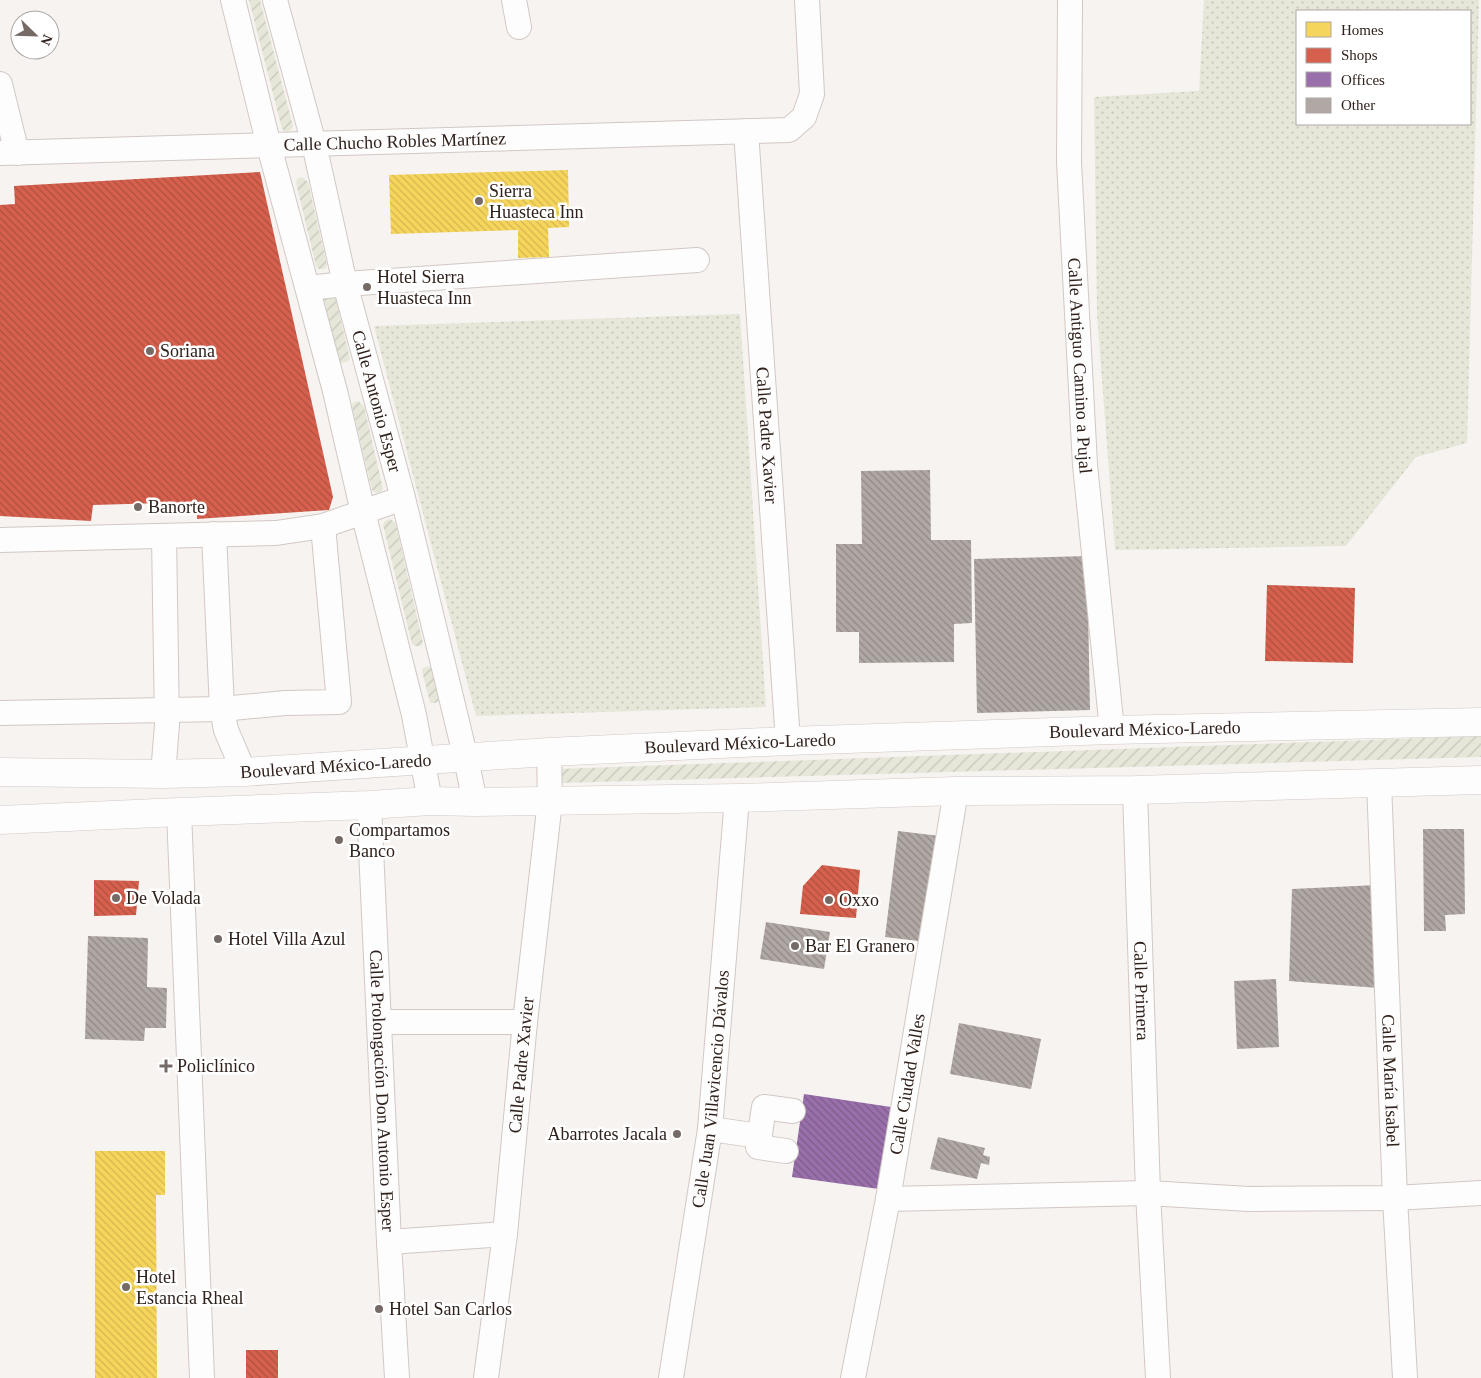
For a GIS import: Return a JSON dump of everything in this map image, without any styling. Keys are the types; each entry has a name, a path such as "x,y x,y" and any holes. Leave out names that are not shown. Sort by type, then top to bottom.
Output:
{"main road":[{"name":"Boulevard México-Laredo","path":"0,772 164,774 244,772 466,759 549,752 788,741 1112,730 1481,722"},
{"path":"0,820 430,801 737,798 956,791 1135,790 1481,780"}],"street":[{"name":"Calle Antonio Esper","path":"233,0 269,146 335,391 414,715 430,801"},
{"name":"Calle Antonio Esper","path":"275,0 314,144 344,284 403,498 475,802"},
{"path":"514,0 519,27"},
{"name":"Calle Chucho Robles Martínez","path":"8,153 789,130 804,117 812,94 807,0"},
{"name":"Calle Antiguo Camino a Pujal","path":"1070,0 1069,162 1084,446 1112,730"},
{"path":"0,84 8,153"},
{"name":"Calle Padre Xavier","path":"746,131 788,741"},
{"path":"308,288 697,260"},
{"path":"335,391 371,382"},
{"path":"0,540 276,533 323,526 403,498"},
{"path":"0,713 222,709 285,703 339,702 323,526"},
{"path":"214,534 222,709 226,730 244,772"},
{"path":"164,536 168,725 164,774"},
{"name":"Calle Padre Xavier","path":"486,1378 505,1234 525,1022 550,801 549,752"},
{"name":"Calle María Isabel","path":"1379,782 1395,1198 1405,1378"},
{"name":"Calle Primera","path":"1135,790 1148,1193 1158,1378"},
{"name":"Calle Ciudad Valles","path":"853,1378 888,1199 956,791"},
{"name":"Calle Juan Villavicencio Dávalos","path":"671,1378 710,1129 737,798"},
{"name":"Calle Prolongación Don Antonio Esper","path":"369,805 397,1378"},
{"path":"179,812 202,1378"},
{"path":"379,1022 525,1022"},
{"path":"786,1151 758,1147 764,1107 793,1111"},
{"path":"710,1129 760,1136"},
{"path":"888,1199 1148,1193 1249,1199 1395,1198 1481,1193"},
{"path":"389,1242 505,1234"}],"shaded area":[{"path":"249,0 260,0 293,126 291,130 286,132 282,129"},
{"path":"1204,0 1479,0 1467,443 1416,457 1346,546 1115,550 1097,314 1094,97 1199,91"},
{"path":"302,177 308,182 327,265 325,269 319,269 316,266 296,183 297,179"},
{"path":"325,296 335,297 336,299 350,359 347,362 341,363 339,360 324,299"},
{"path":"740,314 766,707 476,716 374,326"},
{"path":"358,401 364,406 383,489 380,492 375,493 372,490 352,406 353,403"},
{"path":"390,519 396,525 423,643 421,646 412,644 383,525 385,521"},
{"path":"428,666 432,669 439,701 435,703 430,703 422,671 423,668"},
{"path":"1481,736 1481,757 560,783 558,769"}],"building: Homes":[{"name":"Sierra Huasteca Inn","path":"568,170 569,227 548,228 549,257 518,258 518,230 391,234 389,175"},
{"name":"Hotel Estancia Rheal","path":"95,1151 165,1151 165,1195 156,1195 157,1378 95,1378"}],"building: Shops":[{"name":"Soriana","path":"260,172 333,497 329,510 197,519 197,502 93,505 91,521 0,516 0,205 15,204 14,186"},
{"path":"1267,585 1355,588 1353,663 1265,661"},
{"name":"Oxxo","path":"822,865 860,870 856,918 800,914 803,886"},
{"name":"De Volada","path":"94,880 139,881 136,915 94,916"},
{"path":"246,1350 278,1350 278,1378 246,1378"}],"building: Offices":[{"path":"804,1094 891,1107 879,1189 792,1177"}],"building: Other":[{"path":"930,470 931,540 971,540 972,623 954,624 954,662 859,663 859,632 836,632 836,544 862,544 861,471"},
{"path":"1087,556 1090,710 977,713 974,559"},
{"path":"1423,829 1464,829 1465,914 1445,915 1446,931 1424,931"},
{"path":"898,831 940,836 927,942 885,937"},
{"path":"1377,885 1378,988 1289,981 1292,889"},
{"name":"Bar El Granero","path":"766,922 830,932 824,969 760,959"},
{"path":"88,936 148,938 147,987 167,988 166,1028 145,1028 144,1041 85,1039"},
{"path":"1276,979 1279,1047 1237,1049 1234,981"},
{"path":"959,1023 1041,1039 1031,1089 950,1074"},
{"path":"938,1137 985,1148 983,1155 990,1157 989,1165 981,1163 977,1179 930,1169"}],"place":[{"name":"Sierra Huasteca Inn","path":"479,201"},
{"name":"Hotel Sierra Huasteca Inn","path":"367,287"},
{"name":"Soriana","path":"150,351"},
{"name":"Banorte","path":"138,507"},
{"name":"Compartamos Banco","path":"339,840"},
{"name":"De Volada","path":"116,898"},
{"name":"Oxxo","path":"829,900"},
{"name":"Hotel Villa Azul","path":"218,939"},
{"name":"Bar El Granero","path":"795,946"},
{"name":"Policlínico","path":"166,1066"},
{"name":"Abarrotes Jacala","path":"677,1134"},
{"name":"Hotel Estancia Rheal","path":"126,1287"},
{"name":"Hotel San Carlos","path":"379,1309"}]}
